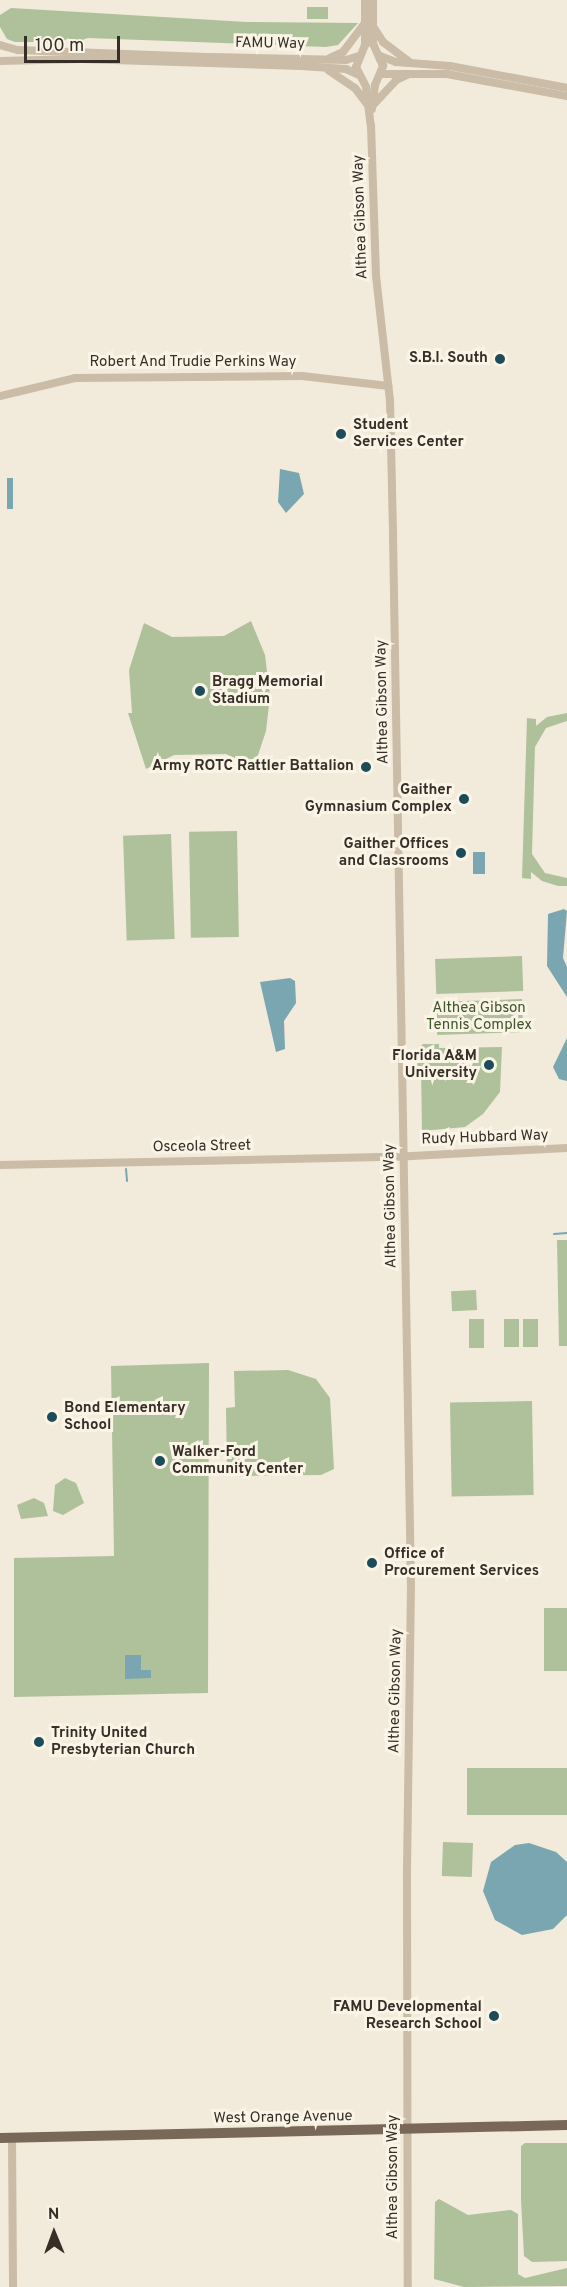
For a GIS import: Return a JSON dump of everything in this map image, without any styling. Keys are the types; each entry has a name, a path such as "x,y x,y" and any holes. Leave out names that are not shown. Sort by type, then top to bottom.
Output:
{"main road":[{"name":"West Orange Avenue","path":"0,2138 567,2125"}],"street":[{"path":"365,0 373,44 383,64 380,75"},
{"path":"360,76 356,65 369,22 372,0"},
{"path":"324,59 343,52 369,22"},
{"path":"318,67 341,76 361,94 371,107 396,80 416,68 385,44 369,22"},
{"name":"FAMU Way","path":"567,88 462,68 416,68 380,75 370,80 318,67 93,59 0,61 0,46 18,50 324,59 360,56 369,52 416,68 567,96"},
{"name":"Althea Gibson Way","path":"380,75 371,107 371,125 376,276 388,386 405,1155 411,1584 408,2287"},
{"name":"Althea Gibson Way","path":"360,76 371,107"},
{"name":"Robert And Trudie Perkins Way","path":"0,396 75,378 302,376 388,386"},
{"name":"Rudy Hubbard Way","path":"405,1155 567,1148"},
{"name":"Osceola Street","path":"0,1165 405,1155"},
{"path":"12,2138 13,2287"}],"green space":[{"path":"307,7 328,7 328,19 307,19"},
{"path":"11,8 247,22 358,23 338,45 326,47 88,38 73,43 68,38 63,42 44,42 39,37 34,42 15,42 7,39 0,27 0,15"},
{"name":"Bragg Memorial Stadium","path":"251,621 265,655 270,696 266,731 254,767 226,754 174,755 146,769 128,713 132,713 129,670 144,623 172,637 224,636"},
{"path":"567,713 567,721 546,728 535,747 532,854 545,873 567,878 567,886 558,886 542,881 531,872 531,879 522,878 527,718 536,719 536,726 547,717"},
{"path":"237,831 239,937 191,938 189,832"},
{"path":"171,834 175,939 127,941 123,836"},
{"path":"522,956 523,991 436,994 435,959"},
{"name":"Althea Gibson Tennis Complex","path":"522,999 523,1032 437,1035 436,1002"},
{"path":"423,1044 439,1044 439,1048 502,1047 500,1092 483,1114 465,1127 422,1131 421,1068 416,1067 416,1051"},
{"path":"557,1240 567,1240 567,1346 559,1346"},
{"path":"476,1290 477,1310 452,1311 451,1291"},
{"path":"469,1319 484,1319 484,1348 469,1348"},
{"path":"504,1319 519,1319 519,1347 504,1347"},
{"path":"523,1319 538,1319 538,1347 523,1347"},
{"name":"Walker-Ford Community Center","path":"209,1363 208,1693 14,1697 14,1558 114,1556 111,1366"},
{"path":"288,1370 316,1379 330,1398 334,1469 321,1475 233,1476 227,1469 226,1408 235,1407 234,1371"},
{"path":"532,1401 534,1495 452,1496 450,1402"},
{"path":"65,1478 76,1483 84,1503 63,1515 53,1511 55,1485"},
{"path":"34,1498 44,1503 48,1516 21,1519 17,1505"},
{"path":"544,1608 567,1608 567,1671 544,1671"},
{"path":"467,1768 567,1768 567,1815 467,1815"},
{"path":"443,1842 473,1843 472,1877 442,1876"},
{"path":"525,2143 567,2143 567,2261 532,2262 524,2256 521,2146"},
{"path":"439,2199 468,2215 511,2210 518,2214 518,2274 525,2278 567,2268 567,2286 464,2287 434,2279 435,2202"}],"water":[{"path":"280,469 299,473 304,494 286,513 278,502"},
{"path":"7,478 13,478 13,509 7,509"},
{"path":"473,852 485,852 485,874 473,874"},
{"path":"564,909 567,911 563,958 567,967 567,997 547,966 548,914"},
{"path":"290,978 295,981 296,1003 284,1021 285,1049 276,1052 260,982"},
{"path":"567,1038 567,1081 559,1079 553,1067"},
{"path":"125,1655 141,1655 141,1670 151,1670 151,1678 125,1679"},
{"path":"529,1843 556,1852 567,1862 567,1915 553,1929 522,1935 495,1920 483,1891 491,1862 515,1845"}],"waterway":[{"path":"126,1169 127,1181"},
{"path":"554,1234 567,1233"}],"place":[{"name":"S.B.I. South","path":"500,359"},
{"name":"Student Services Center","path":"341,434"},
{"name":"Bragg Memorial Stadium","path":"200,691"},
{"name":"Army ROTC Rattler Battalion","path":"366,767"},
{"name":"Gaither Gymnasium Complex","path":"464,799"},
{"name":"Gaither Offices and Classrooms","path":"461,853"},
{"name":"Florida A&M University","path":"489,1065"},
{"name":"Bond Elementary School","path":"52,1417"},
{"name":"Walker-Ford Community Center","path":"160,1461"},
{"name":"Office of Procurement Services","path":"372,1563"},
{"name":"Trinity United Presbyterian Church","path":"39,1742"},
{"name":"FAMU Developmental Research School","path":"494,2016"}]}
